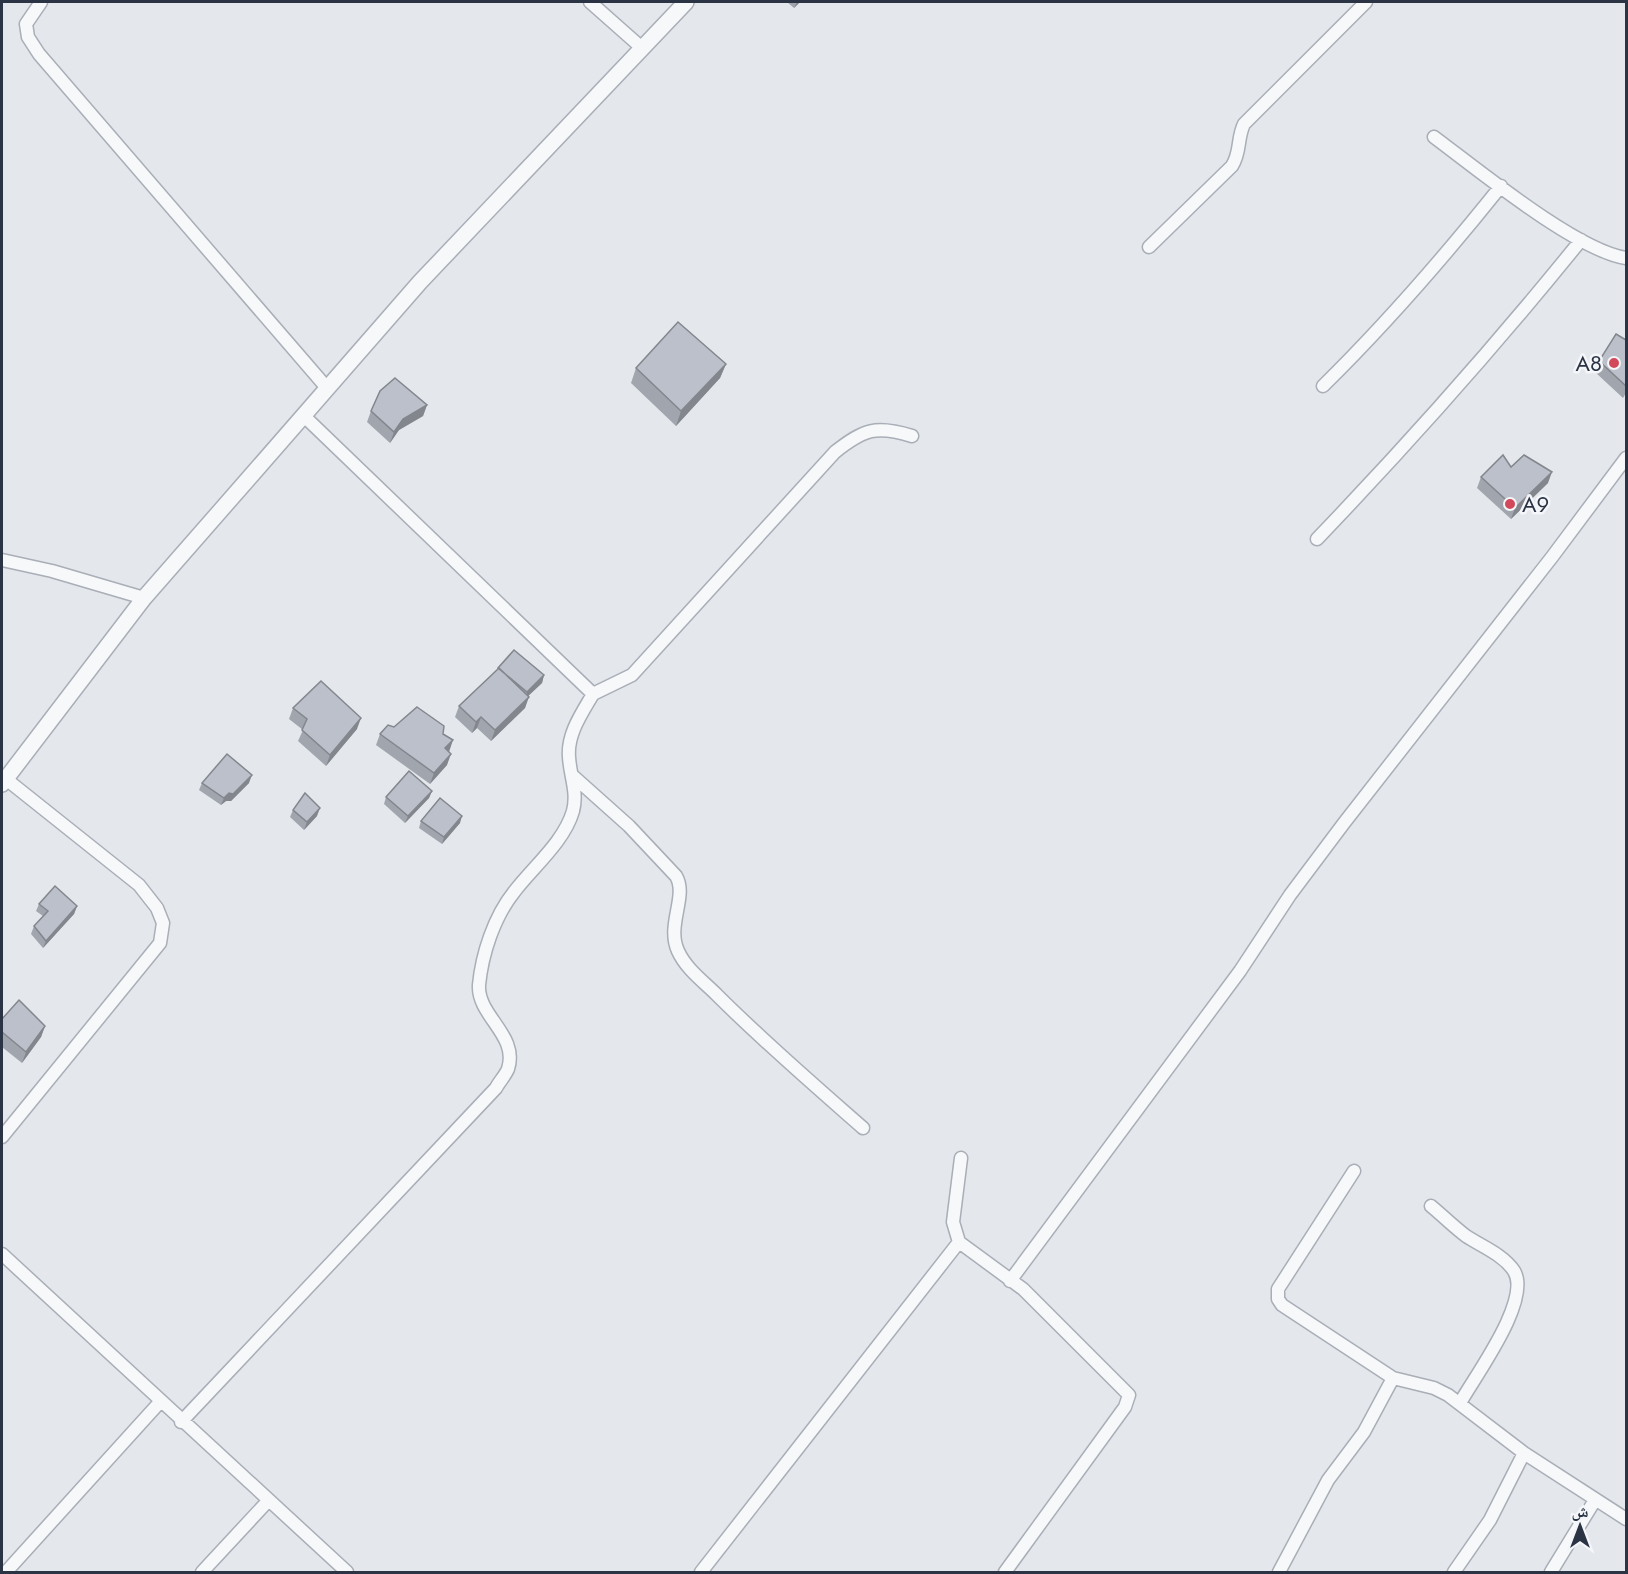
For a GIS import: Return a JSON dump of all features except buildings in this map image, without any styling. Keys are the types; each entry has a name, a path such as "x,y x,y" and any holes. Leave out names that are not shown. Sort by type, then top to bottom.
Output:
{"street":[{"path":"40,2 26,24 28,37 39,54 327,388"},
{"path":"590,2 642,48"},
{"path":"2,1137 160,944 164,923 158,908 139,885 4,781 144,598 327,388 464,234 686,2"},
{"path":"1149,247 1232,166 1238,157 1240,132 1244,124 1366,2"},
{"path":"1434,137 1581,240 1626,258"},
{"path":"1323,386 1370,339 1449,252 1501,186"},
{"path":"1317,539 1402,450 1524,311 1581,240"},
{"path":"304,416 593,694"},
{"path":"181,1422 496,1088 508,1068 504,1034 483,1003 479,987 483,966 495,923 504,907 550,848 572,812 576,792 569,756 571,736 593,694 632,675 836,452 853,438 870,430 887,429 912,436"},
{"path":"1010,1281 1240,971 1290,895 1330,841 1626,458"},
{"path":"2,560 52,571 144,598"},
{"path":"573,776 628,826 676,876 680,883 680,892 673,923 674,937 683,961 733,1011 863,1128"},
{"path":"961,1158 952,1222 958,1242 1023,1289 1129,1395 1125,1407 1005,1572"},
{"path":"1354,1171 1278,1289 1277,1294 1282,1305 1393,1377 1434,1388 1460,1403 1524,1453 1626,1519"},
{"path":"1431,1206 1464,1234 1508,1264 1518,1280 1517,1302 1460,1403"},
{"path":"701,1572 958,1242"},
{"path":"2,1254 181,1422 347,1572"},
{"path":"1279,1572 1328,1480 1364,1432 1393,1377"},
{"path":"6,1572 160,1402"},
{"path":"1454,1572 1491,1520 1524,1453"},
{"path":"1551,1572 1595,1500"},
{"path":"202,1572 268,1501"}],"place":[{"name":"A8","path":"1614,363"},
{"name":"A9","path":"1510,504"}]}
